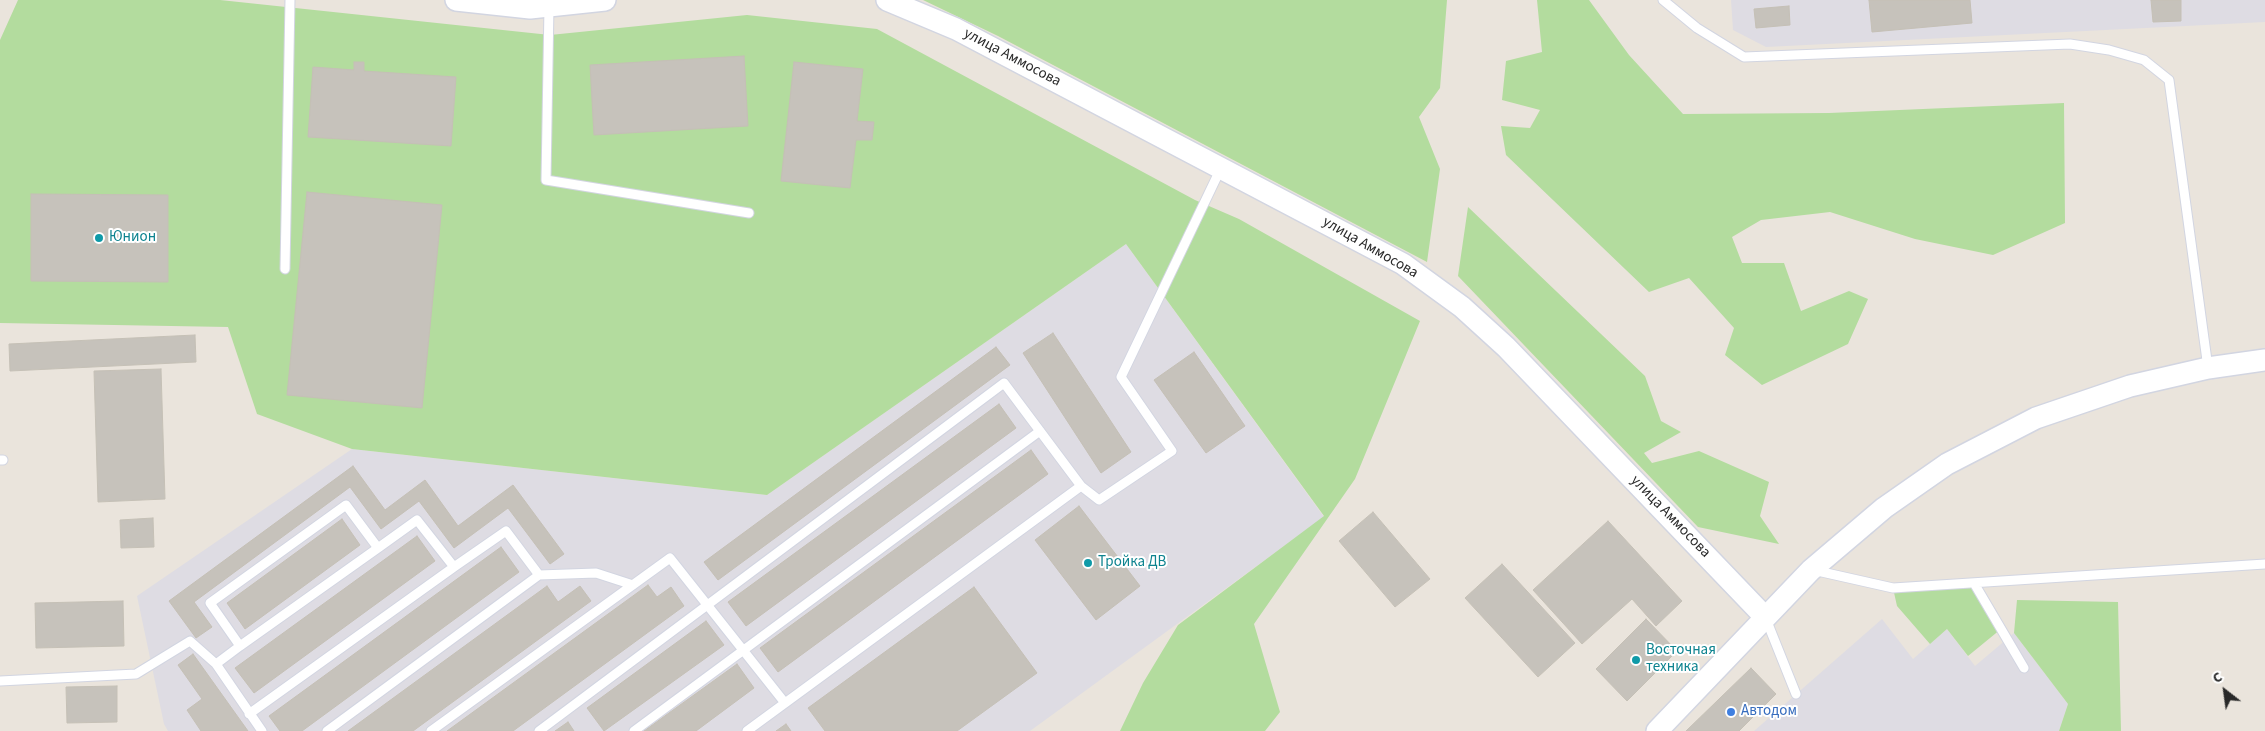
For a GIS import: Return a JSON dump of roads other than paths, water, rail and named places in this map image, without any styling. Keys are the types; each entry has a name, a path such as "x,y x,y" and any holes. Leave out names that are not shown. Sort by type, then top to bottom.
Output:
{"street":[{"path":"456,0 530,8 605,0"},
{"name":"улица Аммосова","path":"887,0 956,29 1403,264 1462,307 1527,368 1765,617"},
{"path":"1657,731 1811,570 1884,508 1947,464 2036,418 2130,386 2208,368 2265,360"}],"lane":[{"path":"285,269 290,0"},
{"path":"1663,0 1697,28 1744,57 2070,44 2108,50 2144,60 2169,80 2208,368"},
{"path":"549,6 546,180 749,213"},
{"path":"539,731 1004,383 1081,486 1099,500 1172,451 1121,377 1222,168"},
{"path":"634,731 1040,431"},
{"path":"747,731 1081,486"},
{"path":"240,646 210,604 346,505 378,548"},
{"path":"216,664 417,520 454,567"},
{"path":"249,714 506,531 539,575"},
{"path":"431,731 670,558 785,703"},
{"path":"1811,570 1893,588 2265,564"},
{"path":"328,731 539,575 596,573 633,585"},
{"path":"1974,583 2024,668"},
{"path":"1765,617 1796,694"},
{"path":"0,681 136,674 190,641 216,664 262,731"}],"place":[{"name":"Юнион","path":"99,238"},
{"name":"Тройка ДВ","path":"1088,563"},
{"name":"Восточная техника","path":"1636,660"},
{"name":"Автодом","path":"1731,712"}]}
